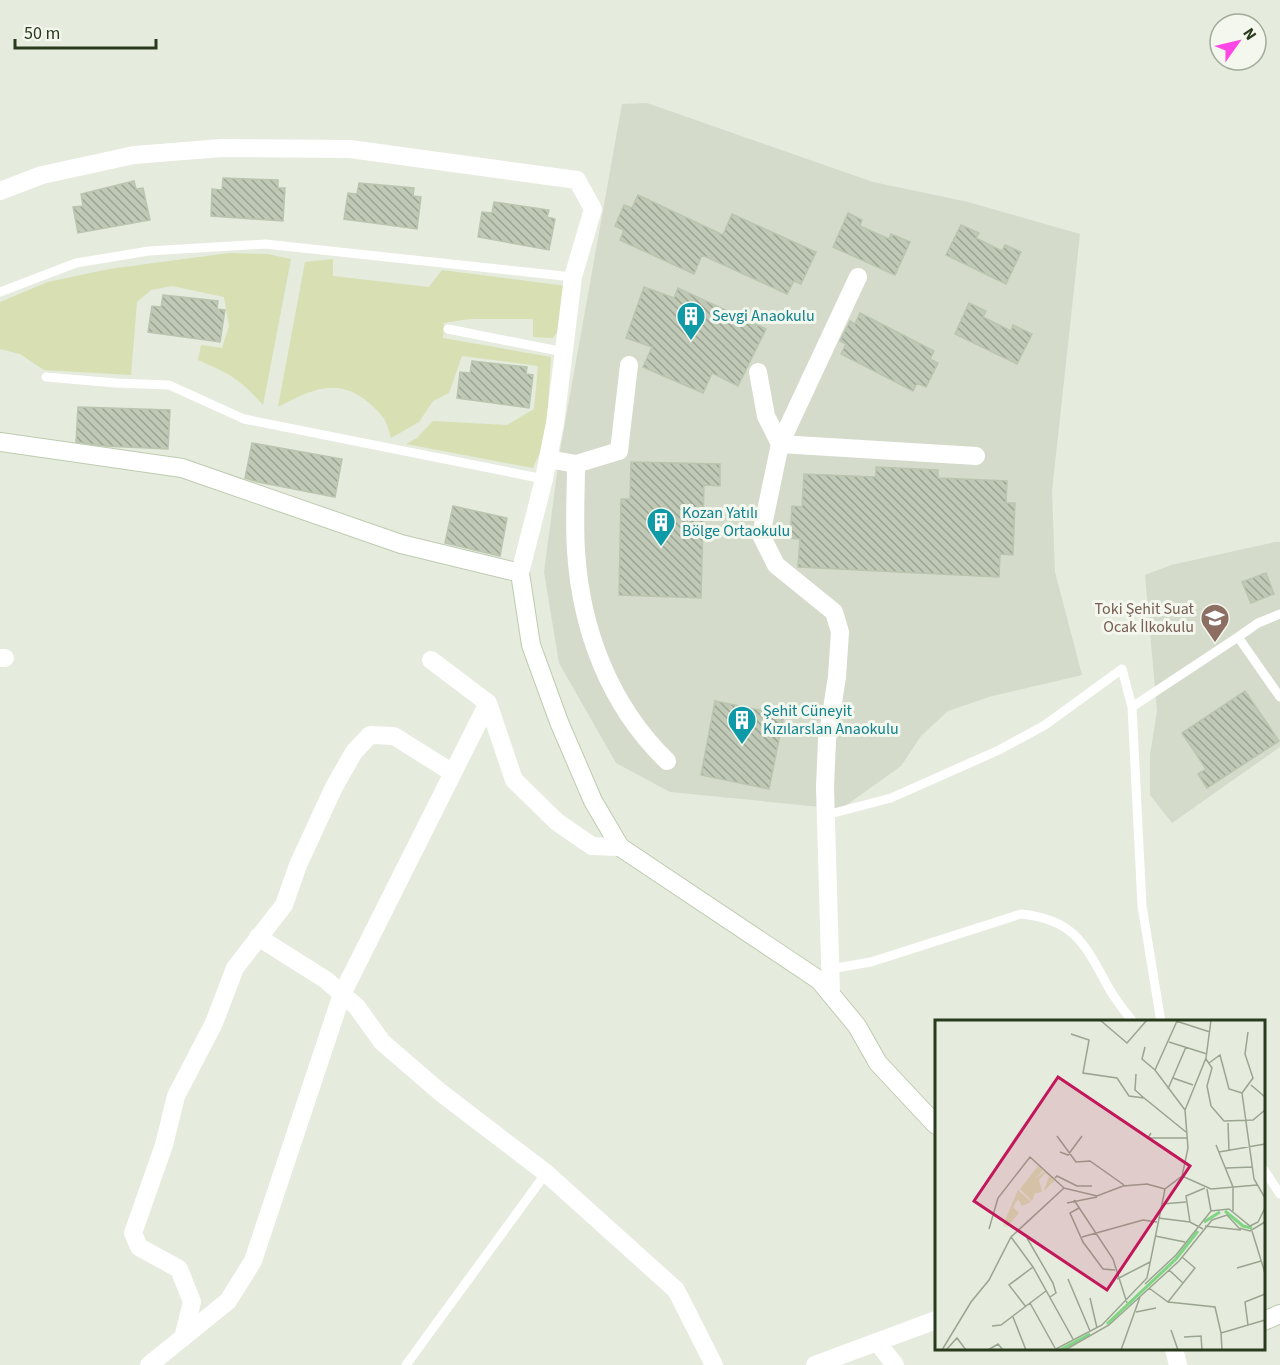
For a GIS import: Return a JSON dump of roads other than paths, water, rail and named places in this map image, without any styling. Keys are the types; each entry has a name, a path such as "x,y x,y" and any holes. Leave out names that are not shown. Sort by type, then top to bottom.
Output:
{"street":[{"path":"0,191 42,175 134,154 222,148 351,149 577,180 593,209 573,277 555,423 544,480 520,573 531,645 555,711 593,801 620,847 819,980 857,1026 878,1063 935,1124"},
{"path":"831,994 825,787 827,740 837,677 840,632 834,612 776,566 761,535 780,444 858,277"},
{"path":"548,459 576,464 619,451 629,365"},
{"path":"758,372 766,416 780,444"},
{"path":"0,442 182,468 383,538 520,573"},
{"path":"780,444 976,456"},
{"path":"576,464 576,552 585,613 598,658 617,697 650,745 667,761"},
{"path":"431,660 488,703 514,780 557,822 592,846 620,847"},
{"path":"148,1365 228,1302 253,1261 342,994 488,703"},
{"path":"183,1338 192,1302 179,1269 140,1246 133,1233 164,1145 176,1096 214,1023 235,968 284,905 298,865 334,787 354,752 370,735 394,736 453,772"},
{"path":"258,936 326,980 357,1007 382,1042 441,1092 546,1173 676,1290 714,1365"},
{"path":"1265,1320 1280,1314"},
{"path":"815,1365 935,1320"},
{"path":"877,1342 895,1365"},
{"path":"1174,1350 1178,1365"}],"lane":[{"path":"0,292 76,262 149,251 265,244 573,277"},
{"path":"448,330 564,352"},
{"path":"46,377 169,385 244,418 544,480"},
{"path":"1132,707 1258,623 1280,614"},
{"path":"1238,636 1280,697"},
{"path":"826,815 891,798 999,750 1045,725 1122,669 1132,707 1142,906 1161,1020"},
{"path":"830,969 871,962 1021,914 1035,916 1061,925 1082,941 1090,951 1107,985 1132,1020"},
{"path":"406,1365 546,1173"},
{"path":"1265,1173 1280,1194"}],"place":[{"name":"Sevgi Anaokulu","path":"691,342"},
{"name":"Kozan Yatılı Bölge Ortaokulu","path":"661,548"},
{"name":"Toki Şehit Suat Ocak İlkokulu","path":"1215,644"},
{"name":"Şehit Cüneyit Kızılarslan Anaokulu","path":"742,746"}]}
